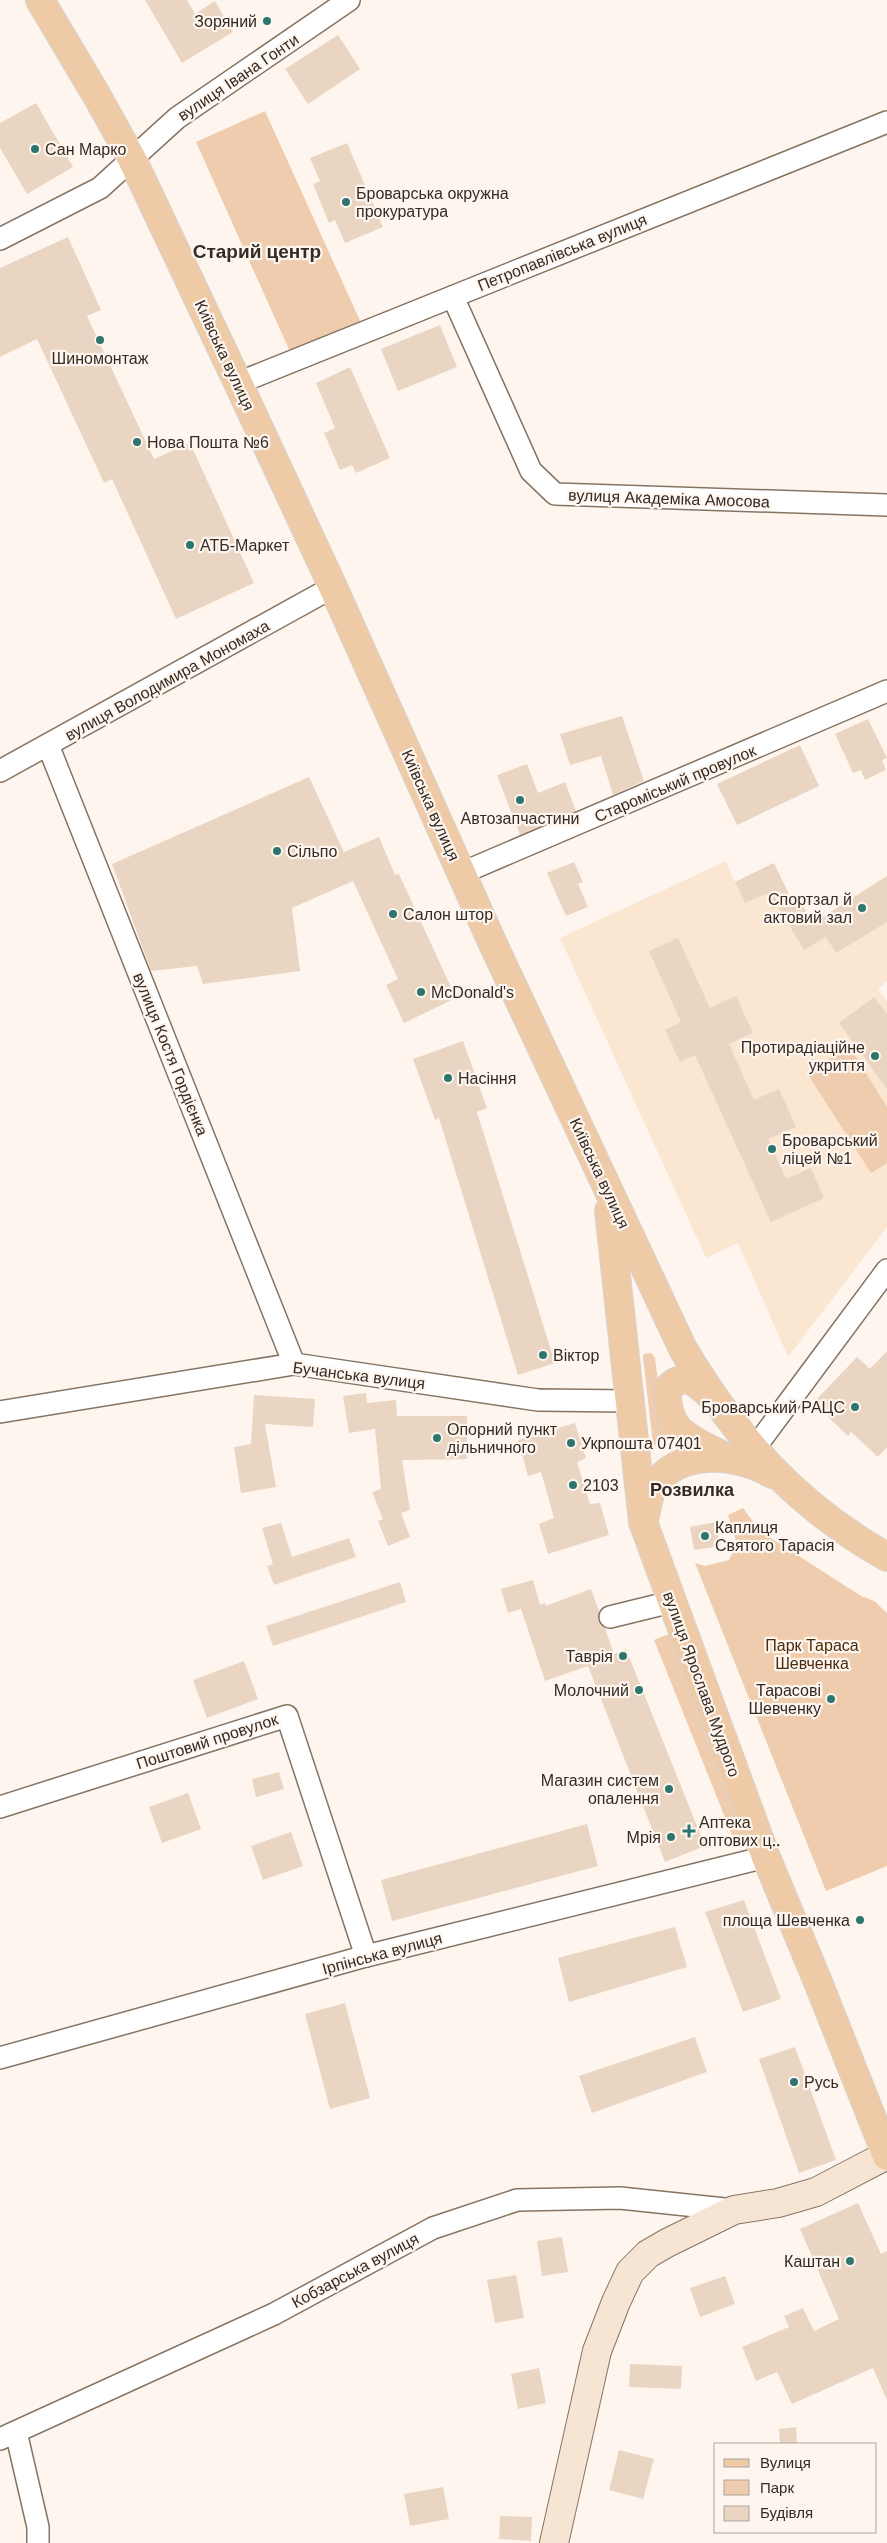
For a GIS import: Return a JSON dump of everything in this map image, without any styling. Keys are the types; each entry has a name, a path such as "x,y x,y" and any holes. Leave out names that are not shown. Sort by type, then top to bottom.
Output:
{"main road":[{"name":"Київська вулиця","path":"40,0 132,159 334,587 462,873 607,1189 683,1349 715,1399 781,1480 823,1517 887,1557"},
{"name":"вулиця Ярослава Мудрого","path":"607,1189 643,1522 766,1857 887,2156"},
{"path":"715,1399 695,1381 686,1379 675,1381 667,1389 668,1414 681,1432 728,1458 760,1467 781,1480"},
{"path":"643,1522 652,1491 669,1470 696,1460 728,1458"}],"street":[{"name":"вулиця Івана Гонти","path":"0,239 100,188 177,118 349,0"},
{"name":"Петропавлівська вулиця","path":"238,383 887,122"},
{"name":"вулиця Академіка Амосова","path":"452,297 531,471 555,494 887,505"},
{"name":"вулиця Володимира Мономаха","path":"0,771 334,587"},
{"name":"Староміський провулок","path":"462,873 887,691"},
{"name":"вулиця Костя Гордієнка","path":"48,745 294,1364"},
{"path":"754,1449 887,1270"},
{"name":"Бучанська вулиця","path":"0,1412 294,1364 538,1400 630,1401"},
{"path":"610,1616 671,1602"},
{"name":"Поштовий провулок","path":"0,1807 287,1716 366,1956"},
{"name":"Ірпінська вулиця","path":"0,2058 366,1956 766,1857"},
{"path":"554,2543 597,2352 616,2302 630,2272 648,2254 667,2242 734,2210 778,2203 816,2192 887,2156"},
{"name":"Кобзарська вулиця","path":"8,2436 274,2314 433,2228 517,2200 620,2198 734,2210"},
{"path":"8,2436 38,2527 38,2543"}],"shaded area":[{"name":"Броварський ліцей №1","path":"726,861 735,882 774,863 794,905 801,902 812,924 887,876 887,981 878,989 887,1001 887,1227 788,1357 738,1243 706,1258 560,938"}],"green space":[{"path":"265,111 361,323 291,354 196,142"},
{"path":"849,1046 887,1107 887,1163 871,1173 807,1073"},
{"path":"651,1353 655,1358 666,1444 661,1449 653,1444 643,1357 644,1354"},
{"name":"Парк Тараса Шевченка","path":"743,1508 760,1531 861,1596 874,1601 887,1613 887,1866 826,1891 695,1563 705,1566 729,1560 737,1544 728,1515"},
{"path":"669,1634 751,1843 734,1840 654,1640"}],"building":[{"path":"145,0 187,0 195,14 215,1 233,32 182,63"},
{"path":"338,35 360,69 308,104 285,69"},
{"path":"36,103 73,167 27,194 0,148 0,123"},
{"name":"Броварська окружна прокуратура","path":"347,143 383,227 345,243 335,220 329,223 313,184 320,181 310,158"},
{"path":"68,237 101,310 87,316 154,459 190,443 254,583 176,619 112,479 104,483 37,339 0,357 0,268"},
{"path":"440,325 457,367 398,391 381,349"},
{"path":"350,367 390,458 356,473 352,465 340,470 324,433 335,428 316,383"},
{"path":"622,716 644,781 613,795 601,756 570,765 560,734"},
{"path":"868,719 887,758 882,760 886,770 865,780 861,770 853,773 835,734"},
{"path":"800,745 819,786 737,825 717,784"},
{"path":"527,764 538,793 565,782 576,811 520,835 497,775"},
{"path":"309,777 344,852 379,837 395,875 399,874 456,998 404,1023 386,985 398,979 353,881 292,908 300,971 203,984 197,966 151,971 112,864"},
{"path":"574,862 583,882 578,884 588,907 566,916 547,873"},
{"name":"Спортзал й актовий зал","path":"774,863 794,905 801,902 812,924 887,876 887,922 836,953 826,937 804,950 778,906 772,909 766,894 745,903 735,882"},
{"path":"678,938 710,1008 736,996 753,1033 729,1044 754,1100 779,1089 796,1127 768,1139 786,1179 811,1168 824,1198 771,1222 695,1055 680,1062 665,1030 681,1022 649,951"},
{"name":"Протирадіаційне укриття","path":"874,997 887,1014 887,1089 839,1023"},
{"path":"463,1041 487,1108 477,1112 555,1363 518,1375 439,1118 435,1120 413,1059"},
{"name":"Броварський РАЦС","path":"887,1351 887,1447 878,1457 851,1432 848,1436 828,1417 831,1414 816,1400 857,1357 870,1369"},
{"path":"366,1393 367,1403 396,1400 397,1416 467,1416 467,1459 402,1460 410,1510 401,1513 410,1537 388,1546 378,1521 383,1519 372,1492 381,1489 375,1429 349,1433 343,1396"},
{"path":"254,1395 315,1399 313,1427 265,1424 276,1487 241,1493 234,1447 251,1444"},
{"path":"575,1423 586,1458 577,1462 590,1504 600,1503 609,1535 548,1554 539,1524 554,1518 541,1472 528,1476 518,1440"},
{"name":"Каплиця Святого Тарасія","path":"716,1522 720,1546 694,1550 690,1527"},
{"path":"281,1523 292,1557 349,1538 356,1557 274,1585 267,1566 273,1564 262,1528"},
{"path":"533,1580 540,1605 545,1603 546,1606 591,1589 599,1611 598,1620 605,1628 614,1654 626,1649 705,1846 665,1862 588,1666 545,1681 521,1609 508,1613 501,1589"},
{"path":"400,1582 406,1602 273,1646 266,1626"},
{"path":"244,1661 258,1699 207,1718 193,1680"},
{"path":"279,1772 284,1789 256,1797 252,1779"},
{"path":"188,1793 201,1829 162,1843 149,1807"},
{"path":"587,1824 598,1866 392,1921 381,1880"},
{"path":"291,1832 303,1866 263,1880 251,1846"},
{"path":"744,1900 781,1999 743,2012 705,1912"},
{"path":"675,1927 687,1967 569,2002 558,1958"},
{"path":"345,2003 370,2098 330,2109 305,2014"},
{"path":"695,2037 707,2072 592,2113 579,2076"},
{"path":"795,2047 836,2160 799,2173 759,2059"},
{"path":"858,2203 881,2254 887,2251 887,2400 873,2368 792,2404 777,2372 756,2381 742,2347 789,2327 784,2316 803,2308 814,2331 839,2319 800,2229"},
{"path":"562,2237 568,2272 542,2276 537,2241"},
{"path":"516,2275 524,2318 495,2323 487,2280"},
{"path":"725,2276 735,2304 700,2317 690,2288"},
{"path":"630,2364 682,2366 681,2389 629,2387"},
{"path":"539,2368 546,2403 518,2409 511,2374"},
{"path":"796,2427 797,2443 780,2443 779,2429"},
{"path":"619,2450 654,2459 643,2499 609,2490"},
{"path":"443,2487 449,2519 410,2526 404,2494"},
{"path":"500,2516 532,2517 531,2541 499,2539"}],"place":[{"name":"Зоряний","path":"267,21"},
{"name":"Сан Марко","path":"35,149"},
{"name":"Броварська окружна прокуратура","path":"346,202"},
{"name":"Шиномонтаж","path":"100,340"},
{"name":"Нова Пошта №6","path":"137,442"},
{"name":"АТБ-Маркет","path":"190,545"},
{"name":"Автозапчастини","path":"520,800"},
{"name":"Сільпо","path":"277,851"},
{"name":"Спортзал й актовий зал","path":"862,908"},
{"name":"Салон штор","path":"393,914"},
{"name":"McDonald's","path":"421,992"},
{"name":"Протирадіаційне укриття","path":"875,1056"},
{"name":"Насіння","path":"448,1078"},
{"name":"Броварський ліцей №1","path":"772,1149"},
{"name":"Віктор","path":"543,1355"},
{"name":"Броварський РАЦС","path":"855,1407"},
{"name":"Опорний пункт дільничного","path":"437,1438"},
{"name":"Укрпошта 07401","path":"571,1443"},
{"name":"2103","path":"573,1485"},
{"name":"Каплиця Святого Тарасія","path":"705,1536"},
{"name":"Таврія","path":"623,1656"},
{"name":"Молочний","path":"639,1690"},
{"name":"Тарасові Шевченку","path":"831,1699"},
{"name":"Магазин систем опалення","path":"669,1789"},
{"name":"Аптека оптових ц‥","path":"689,1831"},
{"name":"Мрія","path":"671,1837"},
{"name":"площа Шевченка","path":"860,1920"},
{"name":"Русь","path":"794,2082"},
{"name":"Каштан","path":"850,2261"}],"district":[{"name":"Старий центр","path":"257,251"},
{"name":"Розвилка","path":"692,1490"}]}
